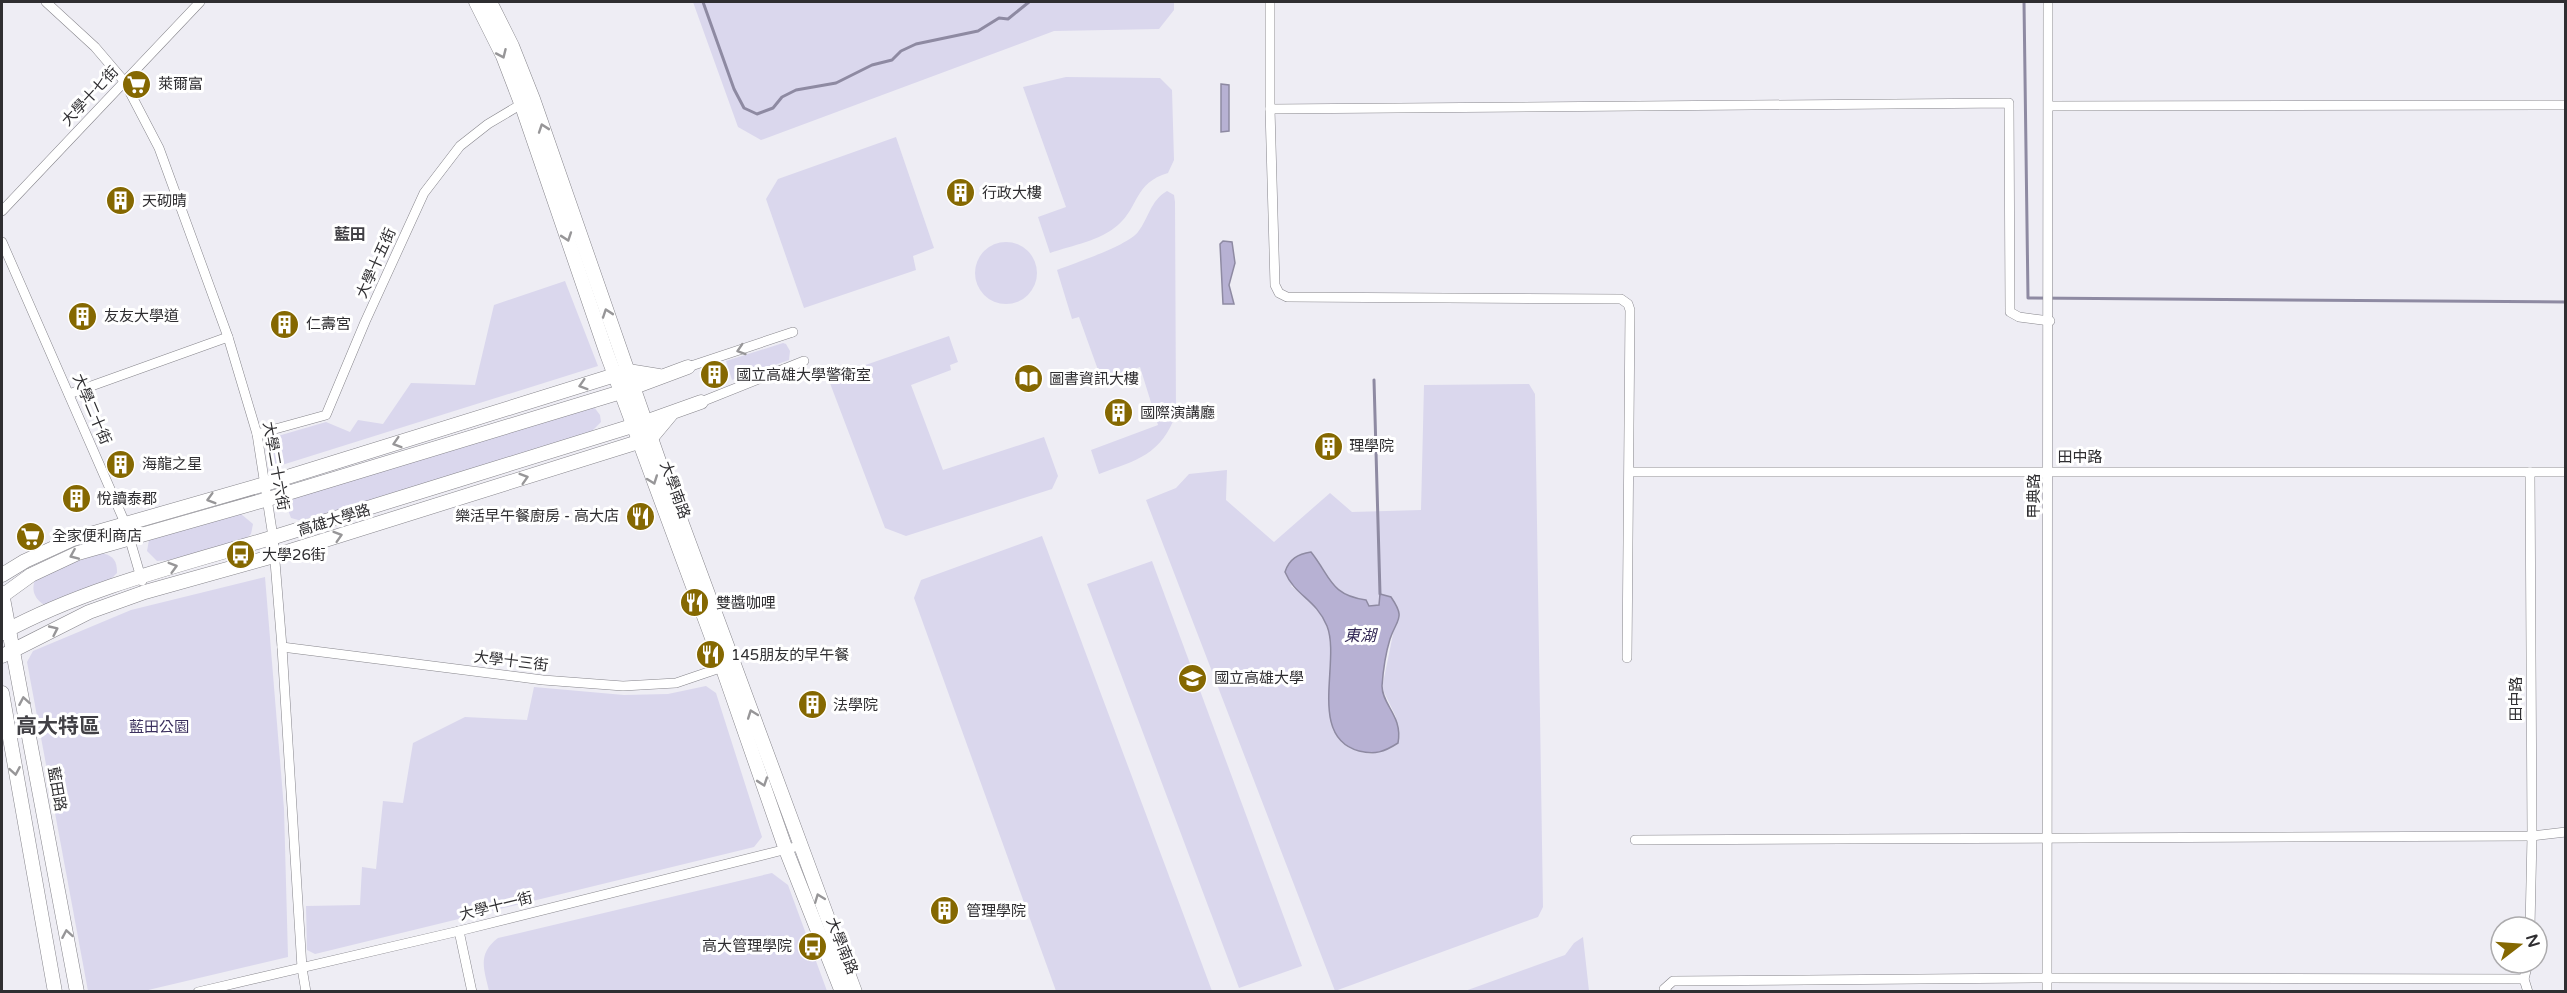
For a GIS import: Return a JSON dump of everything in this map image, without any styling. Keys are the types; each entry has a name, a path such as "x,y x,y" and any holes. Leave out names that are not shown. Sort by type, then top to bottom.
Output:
{"street":[{"name":"大學二十六街","path":"46,2 95,47 124,81 159,148 228,337 257,434 273,537 302,968 306,992"},
{"name":"大學十七街","path":"2,211 200,2"},
{"name":"大學南路","path":"476,2 527,101"},
{"name":"大學南路","path":"490,2 512,46 527,101 621,373 728,665 842,992"},
{"path":"1270,2 1270,109 1275,285 1279,293 1287,297 1621,299 1628,304 1630,310 1630,472 1627,658"},
{"name":"甲典路","path":"2047,992 2050,318 2048,2"},
{"name":"大學十五街","path":"257,434 326,416 365,322 424,193 460,146 488,124 527,101"},
{"path":"1270,109 2009,103 2010,312 2019,317 2050,318"},
{"path":"2049,106 2565,105"},
{"name":"大學二十街","path":"2,242 125,523 145,592"},
{"path":"2,595 31,575 78,553 268,500 627,390 793,332"},
{"path":"69,394 228,337"},
{"path":"701,402 804,362"},
{"path":"2,575 25,561 73,539 266,484 621,373 661,377"},
{"name":"高雄大學路","path":"5,631 141,576 639,424 701,402"},
{"name":"高雄大學路","path":"8,652 89,612 145,592 274,556 645,440 672,413"},
{"name":"田中路","path":"1630,472 2565,472"},
{"name":"田中路","path":"2530,472 2530,915"},
{"name":"藍田路","path":"2,595 8,652 77,992"},
{"name":"大學十三街","path":"282,647 543,680 623,686 676,682 728,665"},
{"path":"2,693 55,992"},
{"path":"1635,840 2532,836 2565,832"},
{"name":"大學南路","path":"793,848 855,992"},
{"name":"大學十一街","path":"198,992 459,931 793,848"},
{"path":"459,931 472,992"},
{"path":"2525,975 2528,992"},
{"path":"1667,992 1664,989 1673,981 2047,978 2524,979"}],"green space":[{"path":"693,2 1174,2 1174,10 1159,29 1054,31 761,140 738,127"},
{"path":"1066,77 1160,78 1172,90 1174,160 1168,173 1157,177 1143,189 1130,211 1118,225 1095,239 1050,253 1038,217 1066,207 1023,87"},
{"path":"896,137 934,248 913,256 916,270 804,308 766,199 778,179"},
{"path":"1167,191 1174,195 1175,202 1176,414 1163,439 1155,447 1136,460 1099,474 1091,450 1158,425 1140,367 1102,381 1079,317 1072,319 1057,270 1100,254 1132,237 1142,227 1157,200"},
{"path":"1000,242 1012,242 1028,251 1035,261 1037,273 1035,285 1028,295 1012,304 1000,304 989,299 980,290 975,279 975,267 980,256 989,247"},
{"path":"565,281 598,366 282,465 273,463 269,457 268,444 271,438 326,422 350,432 358,420 383,424 411,383 475,385 494,305"},
{"path":"949,336 958,362 950,365 951,370 911,385 943,470 1044,437 1058,476 1052,489 906,536 885,528 828,378"},
{"path":"783,343 790,351 789,360 732,380 726,361"},
{"path":"1529,384 1535,394 1543,907 1538,917 1335,991 1146,500 1176,488 1189,474 1227,470 1226,500 1274,542 1330,493 1352,512 1421,510 1424,385","holes":["1318,560 1336,588 1356,598 1366,600 1368,606 1379,605 1393,634 1382,688 1396,717 1372,754 1350,748 1339,739 1333,726 1330,710 1330,639 1327,626 1312,603 1291,586"]},
{"path":"594,407 600,415 601,422 591,432 302,521 291,518 288,510 290,498"},
{"path":"241,514 253,524 251,534 243,541 169,560 157,561 147,551 149,540 160,535"},
{"path":"1042,536 1212,991 1056,991 914,598 921,580"},
{"path":"102,553 112,557 116,565 117,573 110,580 46,606 35,596 33,588 39,574"},
{"path":"1152,561 1302,966 1239,988 1087,584"},
{"name":"藍田公園","path":"265,577 284,809 288,957 144,991 88,991 27,662 33,651 131,610"},
{"path":"706,686 716,693 762,837 754,847 315,954 307,950 306,906 360,905 362,867 376,869 383,801 403,803 413,743 465,717 527,720 534,687 624,695 668,694"},
{"path":"772,873 788,885 827,991 489,991 484,969 485,956 491,944 498,938"},
{"path":"1583,937 1589,991 1465,991 1565,955 1574,943"}],"water":[{"path":"1221,84 1229,85 1229,131 1221,132"},
{"path":"1223,241 1232,242 1235,263 1229,285 1234,304 1223,304 1220,244"},
{"name":"東湖","path":"1311,552 1332,584 1345,594 1366,600 1369,606 1379,605 1380,594 1391,597 1396,604 1399,618 1387,650 1382,686 1385,699 1398,725 1399,734 1398,743 1384,751 1370,753 1359,751 1343,743 1334,730 1330,715 1331,658 1327,626 1317,610 1294,587 1285,572 1295,558"}],"waterway":[{"path":"703,2 734,89 744,108 757,114 773,108 782,97 796,90 836,83 872,65 892,60 901,51 916,44 978,31 999,18 1008,19 1029,2"},
{"path":"2024,2 2028,298 2566,302"},
{"path":"1374,380 1380,594"}],"place":[{"name":"萊爾富","path":"137,84"},
{"name":"行政大樓","path":"961,193"},
{"name":"天砌晴","path":"121,201"},
{"name":"友友大學道","path":"83,316"},
{"name":"仁壽宮","path":"285,324"},
{"name":"國立高雄大學警衛室","path":"715,375"},
{"name":"圖書資訊大樓","path":"1028,379"},
{"name":"國際演講廳","path":"1119,413"},
{"name":"理學院","path":"1328,446"},
{"name":"海龍之星","path":"121,464"},
{"name":"悅讀泰郡","path":"76,499"},
{"name":"樂活早午餐廚房 - 高大店","path":"640,516"},
{"name":"全家便利商店","path":"31,536"},
{"name":"大學26街","path":"241,555"},
{"name":"雙醬咖哩","path":"695,603"},
{"name":"145朋友的早午餐","path":"710,655"},
{"name":"國立高雄大學","path":"1193,678"},
{"name":"法學院","path":"812,705"},
{"name":"管理學院","path":"945,911"},
{"name":"高大管理學院","path":"813,946"}],"district":[{"name":"藍田","path":"350,235"},
{"name":"高大特區","path":"58,726"}]}
